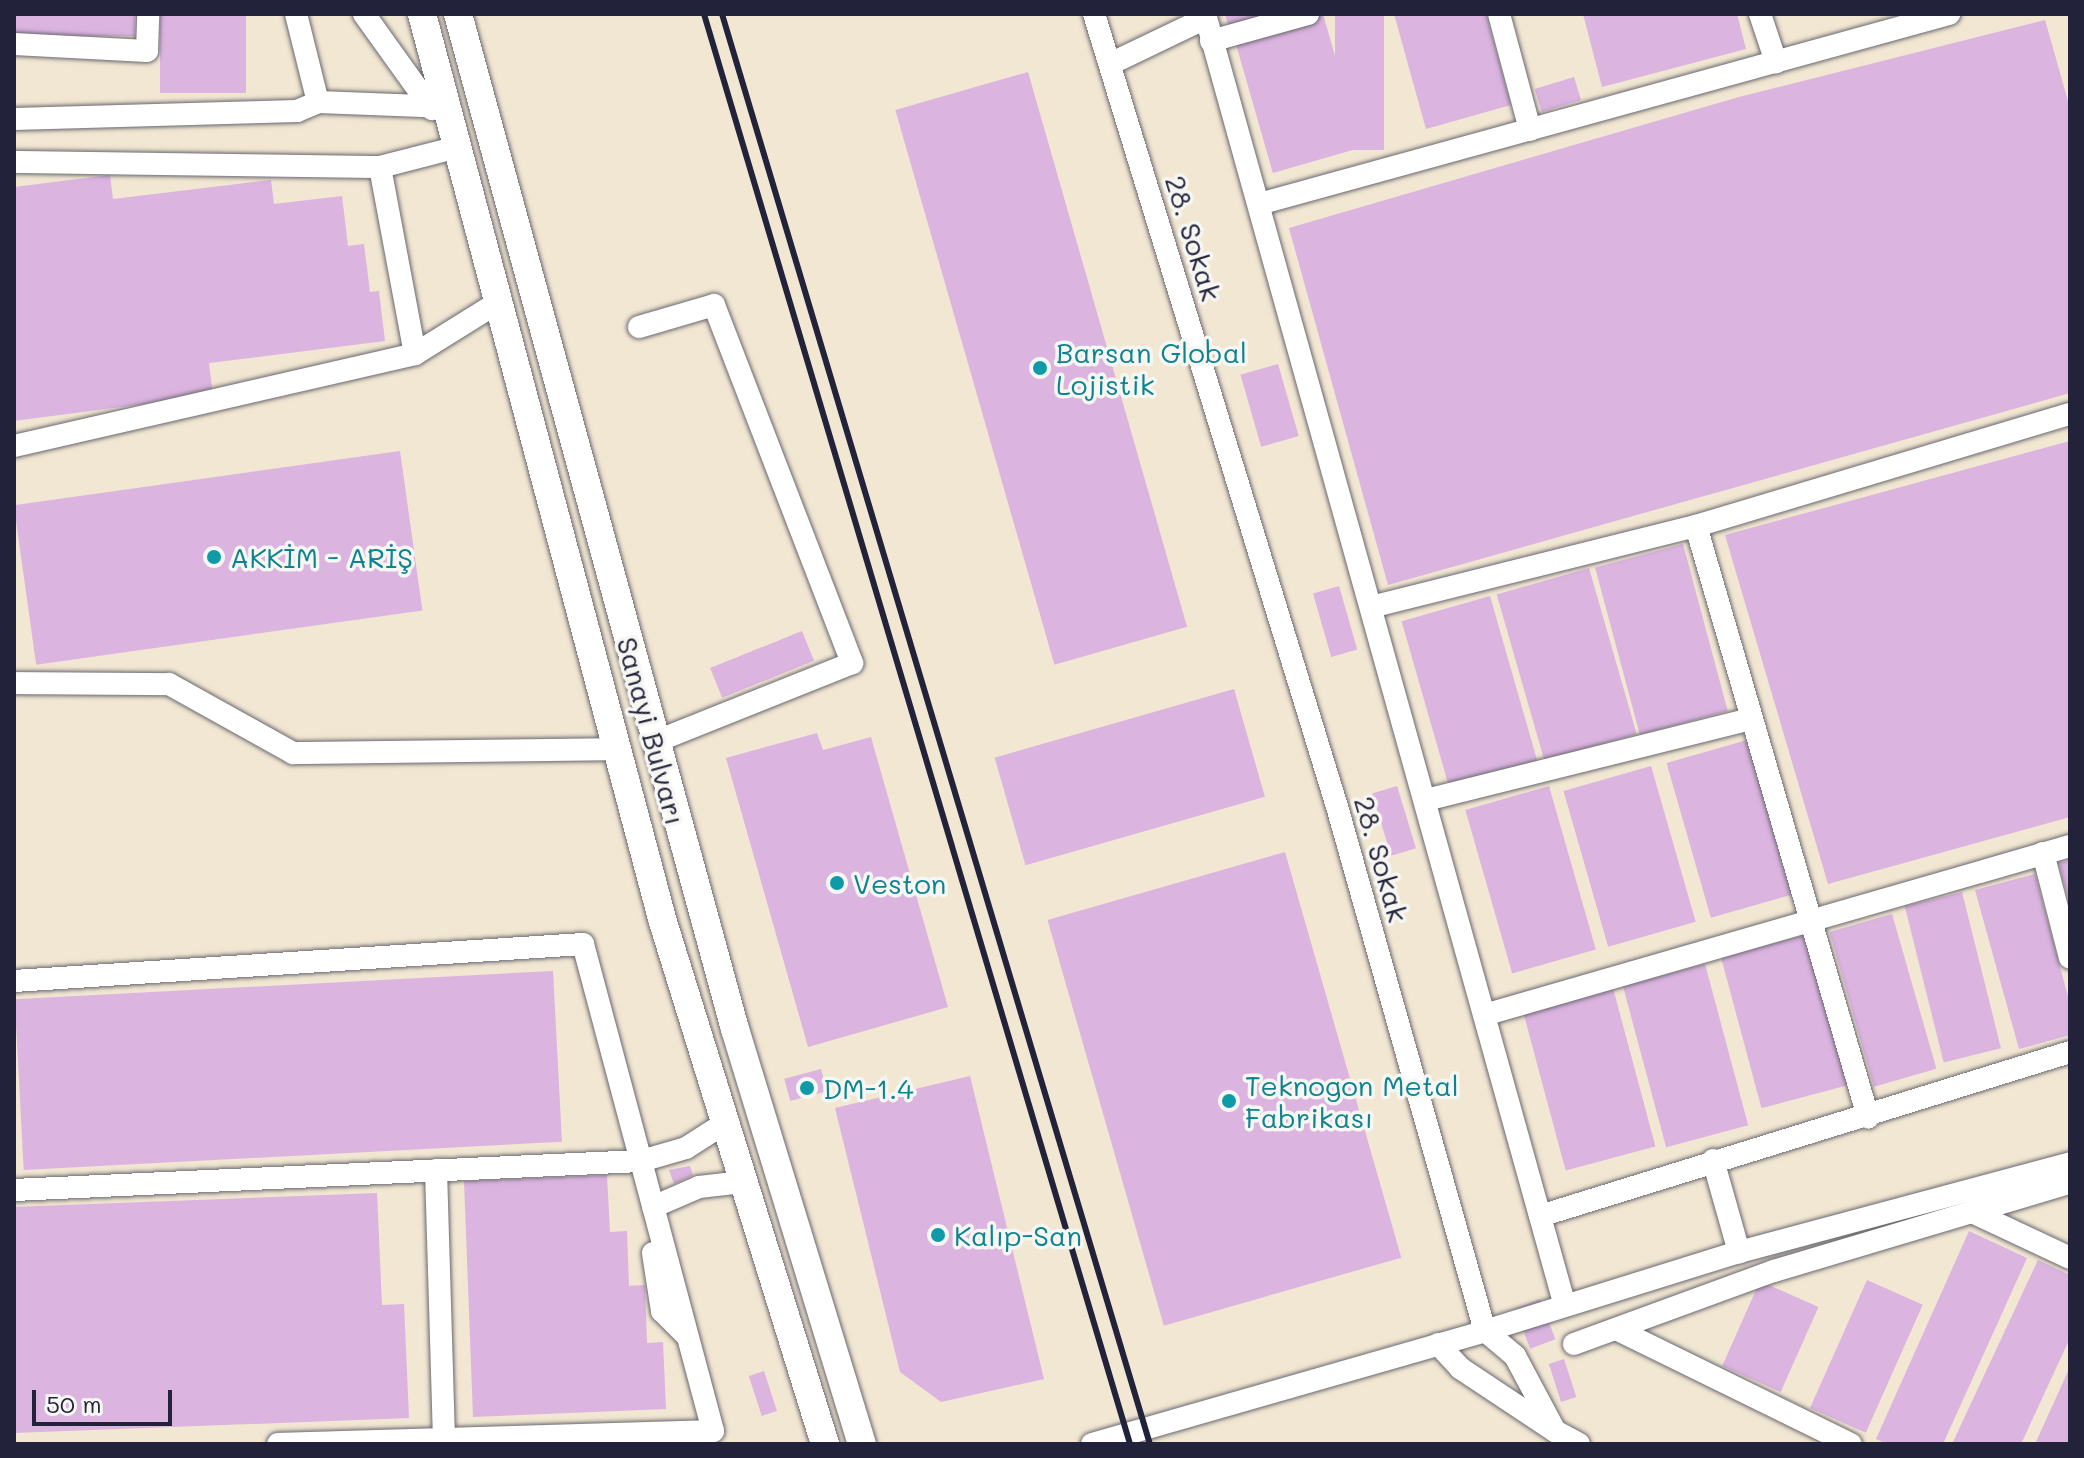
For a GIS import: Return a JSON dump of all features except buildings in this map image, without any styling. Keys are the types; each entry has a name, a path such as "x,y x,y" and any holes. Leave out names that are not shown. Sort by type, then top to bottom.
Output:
{"main road":[{"name":"Sanayi Bulvarı","path":"422,14 440,108 458,147 618,749 725,1123 825,1444"},
{"name":"Sanayi Bulvarı","path":"458,14 654,742 862,1444"}],"street":[{"path":"14,44 147,51 148,14"},
{"path":"296,14 318,102"},
{"path":"364,14 440,108"},
{"name":"28. Sokak","path":"1094,14 1338,810 1485,1331"},
{"path":"1211,41 1308,14"},
{"path":"1499,14 1530,130"},
{"path":"1760,14 1776,62"},
{"path":"1259,204 1949,14"},
{"path":"1110,64 1205,16 1564,1302"},
{"path":"14,119 297,111 318,102 440,108"},
{"path":"14,162 380,167 458,147"},
{"path":"380,167 415,354"},
{"path":"14,446 415,354 500,301"},
{"path":"639,327 714,305 852,663 654,742"},
{"path":"1371,607 1696,526 2070,414"},
{"path":"1696,526 1750,719 1815,919 1868,1117"},
{"path":"14,683 169,684 293,753 618,749"},
{"path":"1426,800 1750,719"},
{"path":"1484,1015 2070,846"},
{"path":"2043,853 2070,958"},
{"path":"14,981 583,944 654,1210 662,1311 688,1337 713,1431 278,1444"},
{"path":"1540,1216 2070,1052"},
{"path":"14,1190 641,1161 686,1148 725,1123"},
{"path":"1713,1160 1739,1252"},
{"path":"1092,1444 1485,1331 1564,1302 2070,1163"},
{"path":"436,1170 444,1439"},
{"path":"654,1210 699,1187 743,1182"},
{"path":"1574,1344 1774,1271 2070,1183"},
{"path":"1972,1212 2070,1258"},
{"path":"1618,1330 1851,1444"},
{"path":"1485,1331 1515,1356 1571,1440"},
{"path":"1438,1344 1460,1368 1571,1440"}],"railway":[{"path":"704,14 1130,1444"},
{"path":"722,14 1150,1444"}],"place":[{"name":"Barsan Global Lojistik","path":"1040,368"},
{"name":"AKKİM - ARİŞ","path":"214,557"},
{"name":"Veston","path":"837,883"},
{"name":"DM-1.4","path":"807,1088"},
{"name":"Teknogon Metal Fabrikası","path":"1229,1101"},
{"name":"Kalıp-San","path":"938,1235"}]}
